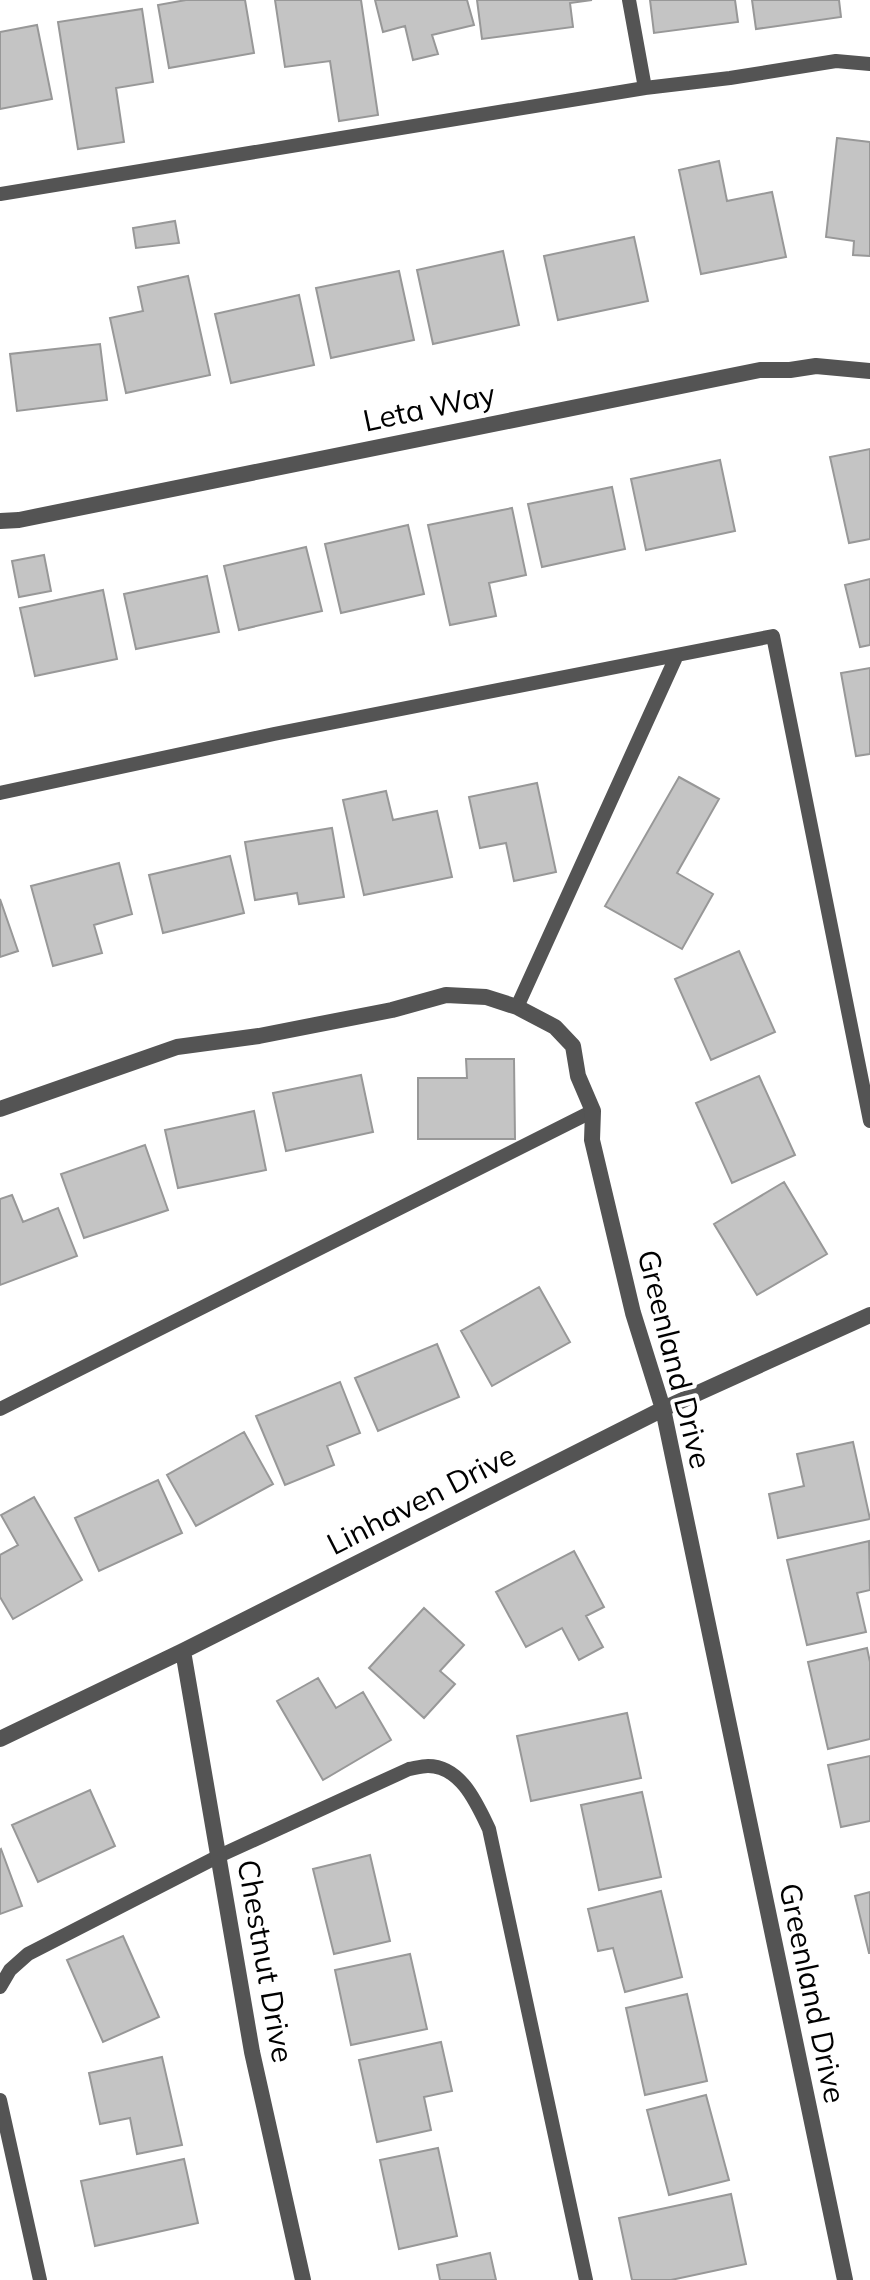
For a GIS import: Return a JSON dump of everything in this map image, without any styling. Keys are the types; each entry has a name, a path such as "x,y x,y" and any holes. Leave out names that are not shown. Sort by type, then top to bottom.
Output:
{"street":[{"name":"Leta Way","path":"0,521 35,517 760,370 816,366 870,371"},
{"name":"Greenland Drive","path":"0,1109 177,1047 259,1036 392,1010 446,995 486,997 517,1007 555,1027 573,1046 578,1076 593,1111 592,1140 633,1313 663,1409 845,2280"},
{"name":"Linhaven Drive","path":"0,1739 183,1651 663,1409 870,1315"},
{"name":"Chestnut Drive","path":"183,1651 252,2052 303,2280"}],"lane":[{"path":"629,0 645,88"},
{"path":"0,194 645,88 836,61 870,64"},
{"path":"0,793 274,734 773,636 870,1121"},
{"path":"517,1007 677,655"},
{"path":"0,1409 593,1111"},
{"path":"0,1987 10,1970 28,1954 219,1856 409,1769 431,1766 455,1776 472,1795 489,1829 586,2280"},
{"path":"0,2100 40,2280"}],"building":[{"path":"186,0 245,0 254,53 169,68 158,5"},
{"path":"275,0 361,0 378,115 339,121 330,61 285,67"},
{"path":"375,0 467,0 474,25 432,35 438,54 413,60 405,26 383,32"},
{"path":"477,0 592,0 570,3 573,27 482,39"},
{"path":"650,0 735,0 738,22 654,33"},
{"path":"752,0 839,0 841,17 756,29"},
{"path":"142,9 153,82 116,88 124,142 78,149 58,22"},
{"path":"37,25 52,99 0,109 0,32"},
{"path":"837,138 870,142 870,256 853,255 854,241 826,237"},
{"path":"719,161 727,201 772,192 786,257 701,274 679,170"},
{"path":"175,221 179,243 136,248 133,228"},
{"path":"634,237 648,301 558,320 544,256"},
{"path":"503,251 519,325 433,344 417,270"},
{"path":"399,271 414,340 331,358 316,288"},
{"path":"188,276 210,375 126,393 110,318 143,311 138,287"},
{"path":"299,295 314,365 231,383 215,314"},
{"path":"100,344 107,400 17,411 10,354"},
{"path":"870,449 870,539 849,543 830,457"},
{"path":"720,460 735,531 646,550 631,479"},
{"path":"612,487 625,549 542,567 528,504"},
{"path":"512,508 526,575 489,583 496,616 450,625 428,525"},
{"path":"408,525 424,594 341,613 325,544"},
{"path":"306,547 322,611 239,630 224,566"},
{"path":"44,555 51,591 19,597 12,561"},
{"path":"207,576 219,632 136,649 124,594"},
{"path":"870,579 870,645 860,647 845,585"},
{"path":"103,590 117,659 35,676 20,608"},
{"path":"870,668 870,754 856,756 841,673"},
{"path":"679,777 719,799 677,873 713,894 682,949 605,906"},
{"path":"537,783 556,872 514,881 506,843 480,848 469,797"},
{"path":"386,791 393,820 437,811 452,877 364,895 343,800"},
{"path":"332,828 344,897 299,904 297,893 255,900 245,842"},
{"path":"230,856 244,913 163,933 149,875"},
{"path":"119,863 132,914 94,925 102,953 53,966 31,886"},
{"path":"0,899 18,951 0,957"},
{"path":"739,951 775,1032 711,1060 675,979"},
{"path":"466,1059 514,1059 515,1139 418,1139 418,1078 467,1078"},
{"path":"361,1075 373,1132 286,1151 273,1093"},
{"path":"759,1076 795,1155 732,1183 696,1103"},
{"path":"254,1111 266,1170 178,1188 165,1130"},
{"path":"145,1145 168,1210 84,1238 61,1174"},
{"path":"784,1182 827,1254 757,1295 714,1224"},
{"path":"12,1195 23,1222 58,1208 77,1256 0,1285 0,1199"},
{"path":"539,1287 570,1342 492,1386 461,1331"},
{"path":"437,1344 459,1397 378,1431 355,1378"},
{"path":"340,1382 360,1433 327,1446 334,1465 285,1485 256,1416"},
{"path":"244,1432 273,1484 196,1526 167,1475"},
{"path":"853,1442 870,1519 778,1538 769,1494 804,1486 797,1454"},
{"path":"158,1480 182,1533 99,1571 75,1518"},
{"path":"34,1497 82,1580 13,1619 0,1597 0,1555 18,1545 1,1515"},
{"path":"869,1541 870,1590 857,1593 866,1632 807,1645 787,1560"},
{"path":"574,1551 604,1607 586,1616 603,1647 579,1660 562,1628 526,1647 496,1592"},
{"path":"424,1608 464,1645 440,1671 455,1684 424,1718 369,1668"},
{"path":"867,1648 870,1662 870,1739 828,1749 808,1662"},
{"path":"318,1678 336,1708 363,1692 391,1740 323,1780 277,1701"},
{"path":"627,1713 641,1778 531,1801 517,1736"},
{"path":"870,1756 870,1821 841,1827 828,1765"},
{"path":"90,1790 115,1846 38,1882 12,1825"},
{"path":"642,1792 661,1877 599,1890 581,1805"},
{"path":"0,1850 22,1906 0,1914"},
{"path":"370,1855 390,1941 334,1954 313,1869"},
{"path":"661,1891 682,1977 625,1992 613,1948 598,1951 588,1909"},
{"path":"870,1892 870,1953 869,1953 855,1896"},
{"path":"123,1936 159,2017 103,2042 67,1960"},
{"path":"410,1954 427,2029 351,2045 335,1970"},
{"path":"687,1994 707,2081 645,2095 626,2008"},
{"path":"441,2042 452,2091 424,2097 431,2130 377,2142 359,2060"},
{"path":"162,2057 182,2145 137,2154 130,2118 100,2124 89,2073"},
{"path":"706,2095 729,2180 669,2195 647,2110"},
{"path":"438,2148 457,2236 399,2249 380,2160"},
{"path":"184,2159 198,2223 95,2246 81,2181"},
{"path":"731,2194 746,2264 671,2280 632,2280 619,2218"},
{"path":"490,2253 496,2280 440,2280 437,2265"}]}
